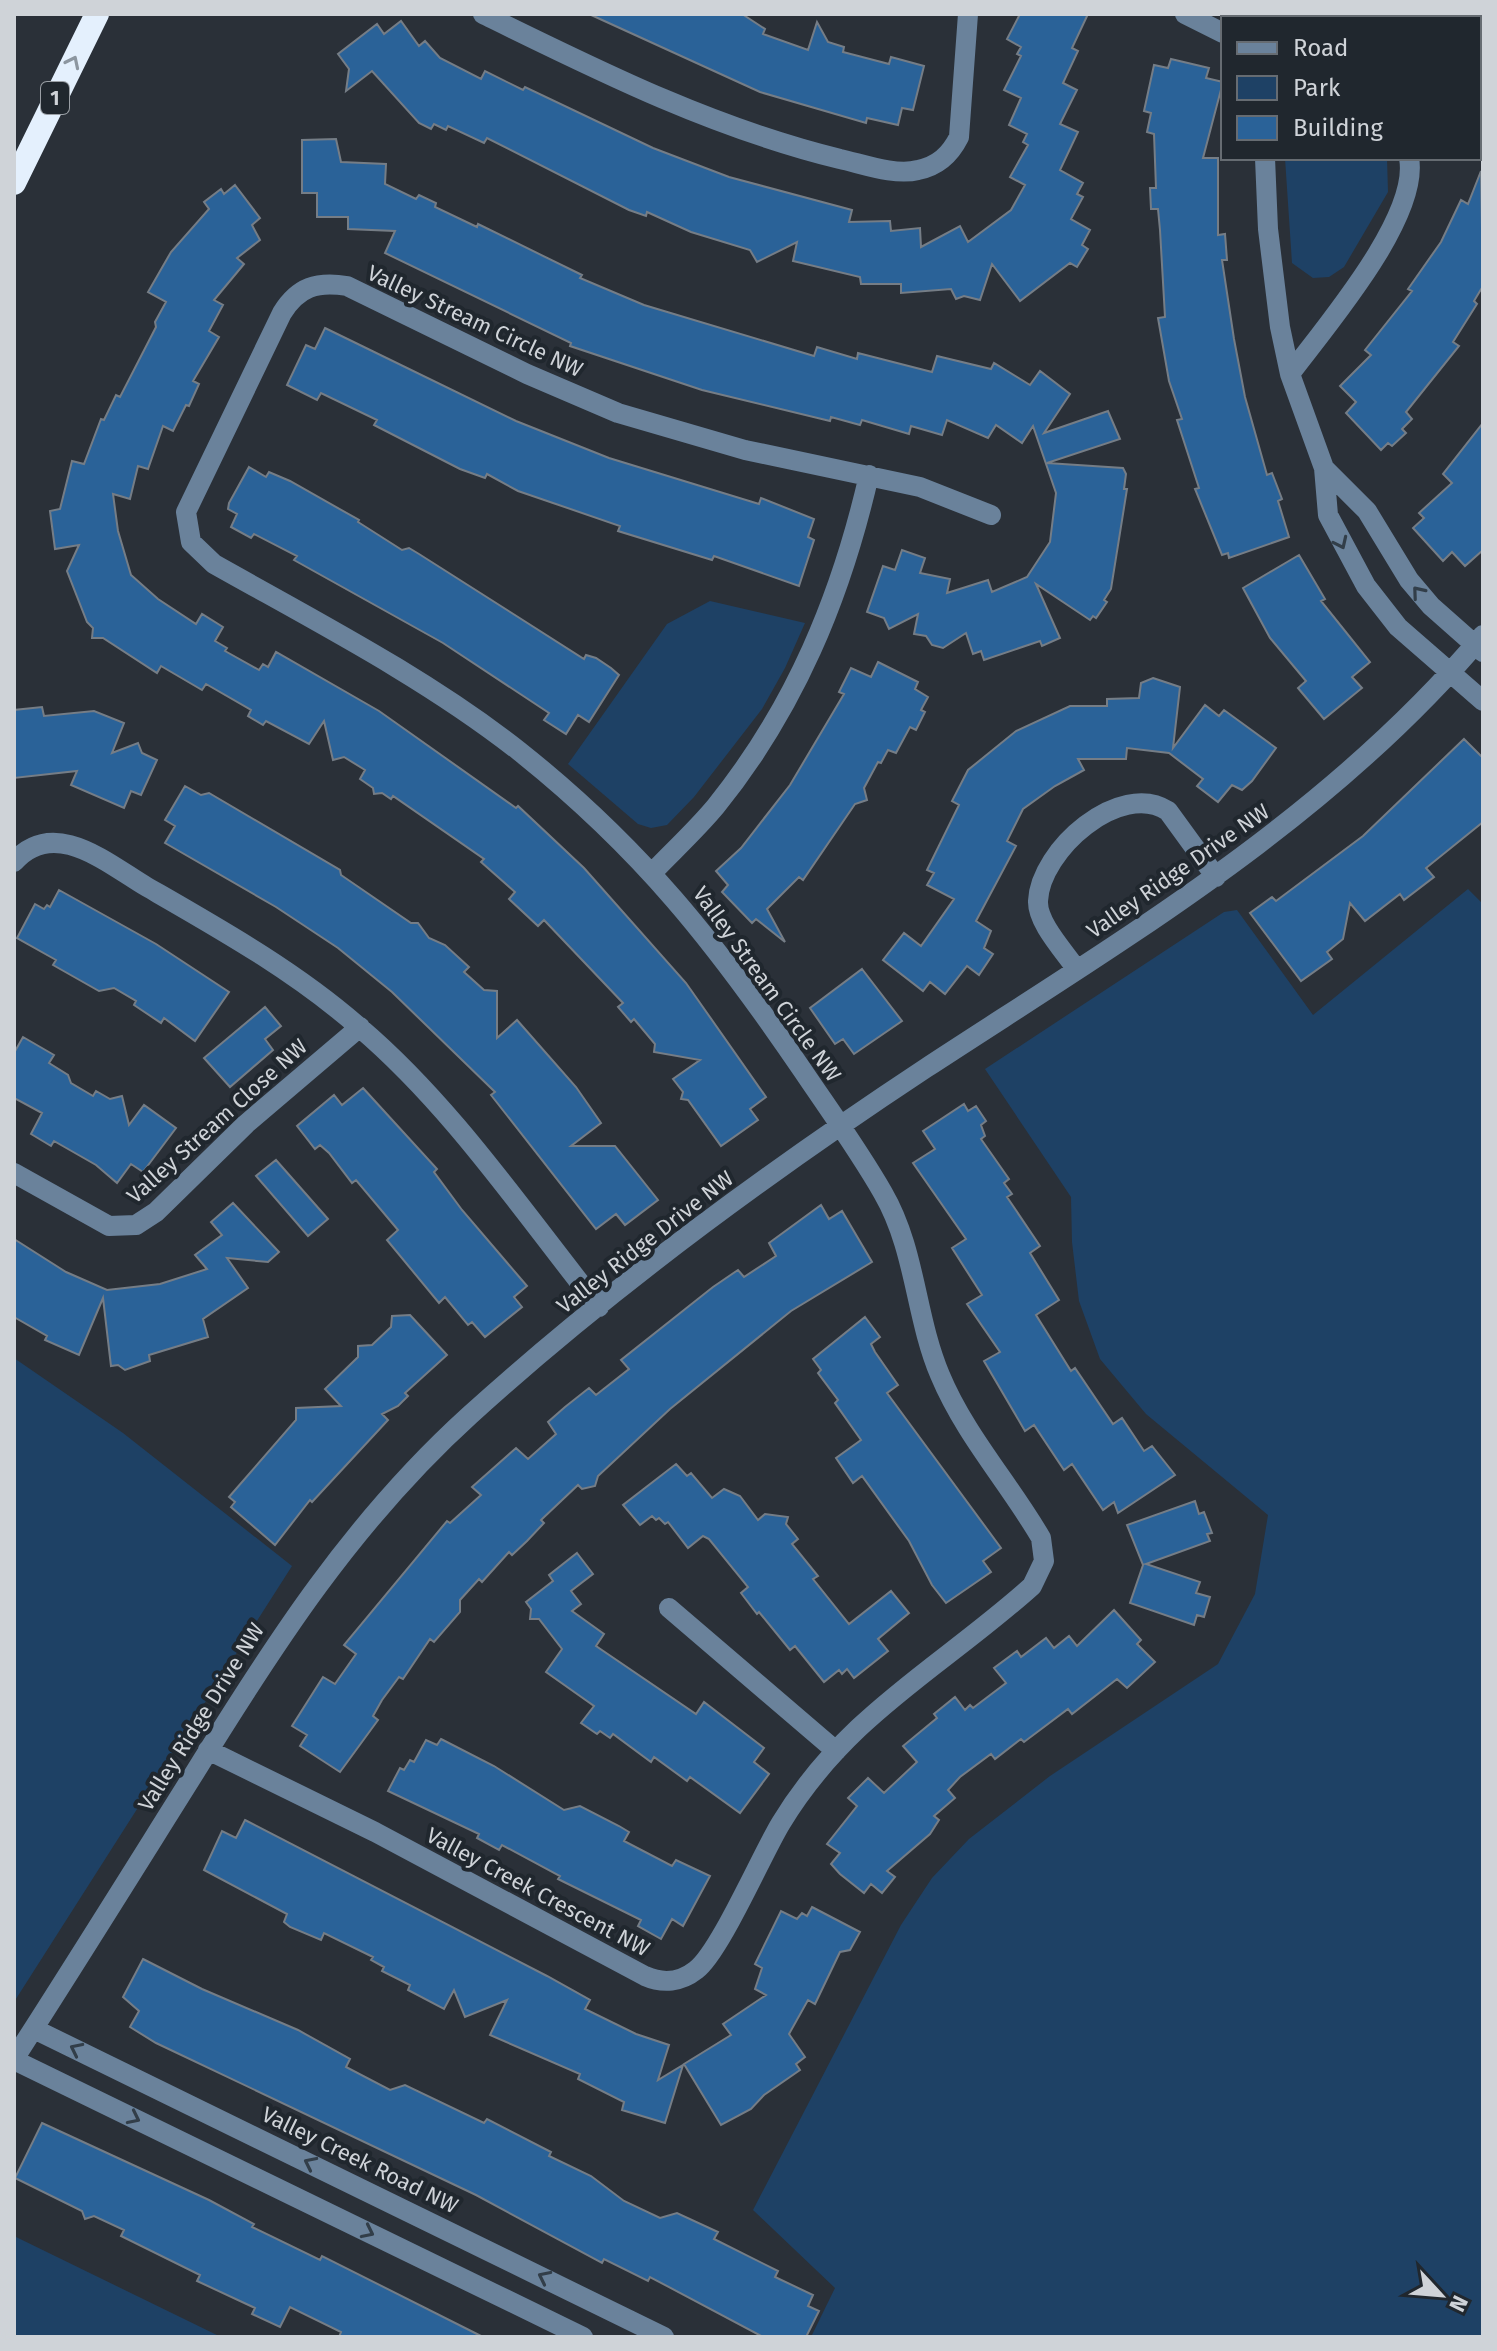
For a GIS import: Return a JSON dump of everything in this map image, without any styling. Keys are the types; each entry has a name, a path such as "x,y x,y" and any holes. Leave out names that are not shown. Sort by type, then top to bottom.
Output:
{"highway":[{"name":"1","path":"14,183 97,14"}],"street":[{"path":"483,14 697,115 791,147 904,172 934,165 954,148 959,137 968,14"},
{"path":"1185,14 1221,32"},
{"path":"1265,160 1268,229 1280,327 1290,374 1324,468 1328,515 1359,575 1398,627 1483,701"},
{"path":"1290,374 1359,280 1404,208 1411,178 1409,160"},
{"name":"Valley Stream Circle NW","path":"840,1126 726,959 653,872 597,816 484,726 389,665 214,564 191,542 186,512 282,313 291,299 312,286 324,283 347,286 527,374 618,413 745,450 920,487 991,515"},
{"path":"1324,468 1367,511 1423,598 1480,644"},
{"path":"653,872 715,808 748,765 786,703 842,580 869,475"},
{"name":"Valley Ridge Drive NW","path":"14,2059 298,1611 380,1506 473,1413 599,1307 762,1181 1216,877 1341,778 1480,644"},
{"path":"1077,970 1041,915 1038,900 1058,853 1080,826 1143,803 1159,805 1168,811 1216,877"},
{"path":"14,862 32,846 45,842 78,846 291,975 360,1027 447,1117 599,1307"},
{"name":"Valley Stream Close NW","path":"14,1173 109,1226 136,1225 156,1212 246,1124 360,1027"},
{"name":"Valley Creek Crescent NW","path":"208,1750 375,1832 645,1976 665,1982 686,1977 707,1960 783,1820 836,1751 881,1704 1032,1586 1044,1561 1041,1538 959,1414 940,1376 931,1351 908,1250 885,1195 840,1126"},
{"path":"669,1608 836,1751"},
{"name":"Valley Creek Road NW","path":"34,2029 664,2337"},
{"path":"14,2059 580,2335 593,2301"},
{"path":"251,2175 267,2141"}],"green space":[{"path":"1285,160 1387,160 1388,192 1344,267 1329,277 1313,278 1292,263"},
{"path":"710,601 805,623 762,709 694,797 667,825 651,828 638,824 568,764 667,624"},
{"path":"1468,889 1483,904 1483,2337 811,2337 835,2288 753,2210 901,1925 932,1878 969,1839 1050,1776 1218,1664 1255,1594 1268,1515 1146,1414 1100,1359 1079,1301 1072,1242 1071,1197 985,1069 1224,912 1237,910 1313,1015"},
{"path":"14,1358 123,1433 292,1566 14,2002"},
{"path":"14,2236 221,2337 14,2337"}],"building":[{"path":"589,14 742,14 765,29 763,34 808,50 817,22 828,42 844,47 843,52 889,64 891,57 924,66 913,110 902,108 898,125 867,118 866,123 760,92"},
{"path":"1020,14 1088,14 1072,48 1078,51 1063,83 1077,90 1060,124 1078,132 1060,170 1083,183 1077,194 1083,197 1071,219 1090,230 1082,245 1088,249 1077,267 1070,263 1020,301 992,264 980,300 964,296 956,299 951,289 901,293 901,284 861,284 860,277 793,261 797,242 757,262 750,250 691,232 647,212 646,216 629,210 487,138 484,143 448,126 446,130 434,124 431,129 419,123 372,71 346,91 349,69 338,54 377,24 384,34 401,21 419,46 425,41 440,58 481,79 485,71 653,148 729,177 852,210 849,222 890,221 891,231 920,228 921,247 960,226 968,242 1011,210 1025,185 1010,177 1028,145 1023,142 1027,134 1009,125 1021,98 1004,90 1021,56 1017,54 1021,47 1007,39"},
{"path":"1171,59 1209,68 1206,78 1221,82 1203,158 1218,158 1218,235 1225,234 1227,260 1222,260 1234,339 1245,397 1267,475 1272,473 1282,499 1278,501 1289,537 1229,558 1228,553 1222,555 1195,489 1199,488 1177,420 1182,419 1169,381 1158,318 1165,317 1158,209 1151,209 1150,188 1156,188 1154,134 1147,132 1151,113 1144,111 1154,65 1168,68"},
{"path":"336,139 341,162 386,164 385,184 416,199 419,195 436,203 435,207 477,227 478,224 582,275 580,278 644,305 814,356 817,347 857,359 858,353 932,372 937,356 991,369 994,363 1030,385 1040,371 1070,394 1044,433 1108,411 1120,439 1047,463 1123,468 1126,474 1124,489 1127,489 1111,589 1104,600 1107,602 1096,618 1093,616 1090,620 1036,584 1060,638 1042,646 1040,641 984,660 981,651 973,654 966,633 943,648 932,645 926,636 914,634 918,614 889,629 884,618 867,612 883,566 895,570 902,550 925,558 920,573 950,579 947,593 988,580 992,592 1027,577 1050,542 1056,493 1033,426 1022,443 996,425 988,438 947,420 942,435 911,426 909,434 862,420 860,425 831,417 830,421 702,390 570,346 571,343 385,253 395,231 348,229 348,217 317,217 317,193 302,193 302,140"},
{"path":"1481,171 1483,286 1474,301 1477,304 1453,342 1459,346 1406,412 1412,419 1402,429 1406,433 1392,446 1388,443 1381,450 1346,413 1356,402 1340,386 1371,355 1365,350 1412,291 1408,289 1441,242 1461,200 1468,204"},
{"path":"235,185 260,218 252,225 260,240 237,258 244,264 214,300 223,305 209,331 219,337 193,381 199,384 189,406 186,405 173,431 163,426 148,469 138,466 130,499 113,494 118,531 131,575 158,599 196,624 202,614 223,627 215,641 227,648 225,651 259,670 263,664 268,667 276,652 379,711 516,808 518,806 584,868 686,983 766,1097 750,1109 758,1120 721,1146 688,1100 681,1099 683,1092 673,1079 700,1060 654,1052 655,1044 634,1019 631,1022 618,1007 623,1003 544,920 538,926 509,899 515,892 481,862 484,859 393,796 391,799 382,793 374,794 373,788 360,779 365,770 344,757 333,760 324,721 309,744 266,721 263,725 248,716 251,710 206,684 202,690 161,666 157,673 103,638 92,638 93,628 87,622 67,571 79,545 55,549 50,511 60,509 72,461 84,464 101,419 104,420 116,395 120,397 156,327 155,322 166,302 148,292 171,252 209,209 204,202 221,189 224,194"},
{"path":"325,328 516,421 609,458 759,504 761,498 814,519 808,537 814,540 799,586 714,556 712,560 618,531 620,526 518,491 487,474 485,478 460,469 374,425 377,420 321,393 317,400 287,385 306,345 315,349"},
{"path":"1483,423 1483,550 1465,566 1452,552 1443,561 1413,528 1424,518 1419,513 1452,483 1443,474"},
{"path":"249,467 266,477 269,472 290,481 359,520 402,550 409,548 419,554 584,659 586,655 596,658 611,668 619,675 589,722 578,715 566,734 544,720 549,713 443,643 294,560 297,556 254,534 251,538 231,527 237,514 228,509 229,503"},
{"path":"1299,555 1325,599 1321,601 1370,662 1352,677 1362,688 1324,719 1298,688 1306,681 1270,638 1243,588"},
{"path":"878,662 918,682 915,689 928,697 921,710 925,712 916,730 910,727 896,753 888,750 881,763 878,762 864,788 867,800 855,804 803,880 799,877 767,909 785,942 756,919 752,923 722,892 728,885 716,871 741,848 790,785 844,694 839,692 851,668 871,677"},
{"path":"1153,678 1180,687 1173,748 1205,705 1219,716 1224,710 1276,748 1252,781 1242,790 1232,785 1218,802 1197,786 1203,779 1169,753 1127,748 1126,759 1078,759 1084,770 1023,809 1007,841 1016,846 976,921 991,931 984,948 993,954 979,975 967,966 945,994 930,982 923,991 883,960 904,933 921,946 954,899 927,885 934,873 927,870 959,805 952,801 968,770 1016,731 1070,706 1107,706 1107,699 1139,698 1141,683"},
{"path":"42,707 44,716 94,711 124,723 112,753 138,743 142,753 157,760 141,795 131,791 124,808 71,785 77,771 14,778 14,710"},
{"path":"1464,739 1483,758 1483,822 1426,868 1434,877 1404,900 1400,894 1365,921 1350,903 1343,939 1327,952 1332,959 1301,981 1250,913 1272,897 1276,901 1363,836"},
{"path":"185,786 201,795 209,793 340,870 341,875 411,923 418,923 429,938 445,945 469,967 464,972 484,990 497,991 497,1038 517,1020 576,1087 601,1123 571,1146 615,1146 658,1200 625,1225 616,1214 596,1229 491,1095 495,1092 392,992 338,948 276,907 165,843 175,826 165,820"},
{"path":"59,890 156,944 229,992 195,1041 164,1018 161,1023 134,1005 136,1001 114,988 99,991 53,965 56,960 17,938 35,904 44,909 47,905 50,907"},
{"path":"862,969 902,1021 854,1054 843,1039 835,1044 810,1008"},
{"path":"265,1007 281,1026 265,1039 273,1050 230,1087 204,1058"},
{"path":"23,1037 54,1055 49,1063 68,1075 71,1083 93,1096 96,1091 110,1099 122,1096 129,1125 144,1105 176,1128 143,1172 131,1164 117,1183 96,1165 54,1141 51,1146 31,1134 42,1113 14,1098 14,1053"},
{"path":"363,1088 437,1169 434,1172 462,1210 527,1286 514,1297 522,1307 485,1337 472,1322 468,1325 445,1297 439,1303 387,1240 398,1230 356,1180 352,1183 329,1153 320,1145 315,1149 297,1126 334,1095 342,1105"},
{"path":"964,1104 968,1111 976,1106 986,1121 981,1125 985,1136 981,1139 1009,1179 1004,1183 1012,1194 1007,1197 1040,1246 1030,1253 1059,1300 1036,1315 1071,1371 1075,1368 1113,1424 1122,1418 1144,1451 1152,1446 1175,1475 1118,1513 1114,1502 1103,1510 1072,1464 1064,1470 1034,1425 1025,1431 984,1361 1000,1352 967,1304 982,1295 952,1248 966,1239 913,1163 935,1149 923,1131"},
{"path":"276,1160 328,1219 308,1236 256,1176"},
{"path":"233,1203 279,1252 268,1262 227,1258 248,1288 203,1319 208,1337 149,1355 150,1361 125,1370 118,1365 111,1366 103,1298 79,1355 45,1340 47,1336 14,1317 14,1239 66,1272 107,1290 160,1284 207,1269 195,1255 222,1235 211,1222"},
{"path":"821,1205 829,1219 842,1211 872,1262 791,1311 670,1409 598,1476 595,1486 582,1489 578,1485 541,1520 544,1523 527,1541 512,1555 509,1552 482,1582 479,1579 460,1600 460,1612 434,1642 430,1639 403,1679 399,1677 382,1700 373,1716 378,1720 340,1772 300,1746 307,1735 292,1726 323,1677 335,1684 356,1654 344,1645 447,1521 450,1523 481,1495 472,1487 516,1448 528,1459 556,1434 548,1422 565,1407 589,1388 596,1395 629,1369 621,1360 713,1287 738,1270 744,1277 776,1256 769,1243"},
{"path":"410,1315 447,1355 405,1393 408,1396 398,1406 382,1414 388,1420 312,1502 310,1500 275,1545 231,1507 235,1502 229,1497 296,1420 296,1408 341,1406 325,1389 358,1357 358,1346 372,1345 391,1327 392,1316"},
{"path":"865,1317 880,1337 871,1344 898,1385 887,1393 1001,1548 983,1561 991,1572 946,1603 932,1585 909,1541 862,1476 853,1483 836,1458 861,1440 835,1403 838,1400 818,1373 821,1370 813,1359"},
{"path":"676,1464 687,1476 691,1473 712,1498 724,1489 740,1496 758,1520 765,1514 788,1517 786,1524 798,1539 792,1544 818,1576 813,1579 849,1624 891,1591 909,1613 878,1639 888,1651 854,1678 847,1669 842,1674 839,1670 824,1682 795,1646 790,1650 759,1612 757,1614 741,1593 748,1587 709,1539 703,1536 688,1548 668,1522 665,1524 652,1516 640,1525 623,1505"},
{"path":"1195,1501 1199,1514 1204,1512 1212,1533 1207,1534 1210,1541 1146,1564 1200,1582 1196,1593 1210,1597 1204,1617 1197,1615 1194,1625 1130,1603 1143,1565 1127,1525"},
{"path":"577,1553 593,1574 571,1591 581,1604 572,1611 604,1634 596,1646 696,1714 704,1702 764,1748 754,1762 769,1774 740,1813 690,1777 687,1781 654,1757 651,1762 613,1734 610,1738 600,1731 597,1734 581,1723 594,1706 546,1672 562,1649 539,1619 530,1619 531,1609 526,1602 553,1581 549,1575"},
{"path":"1114,1610 1141,1640 1137,1644 1155,1662 1127,1688 1117,1679 1072,1714 1068,1709 1024,1742 1021,1739 995,1759 991,1754 960,1777 948,1790 955,1798 934,1816 939,1820 930,1834 887,1871 895,1877 882,1893 871,1884 864,1893 840,1874 831,1864 840,1853 827,1844 857,1806 848,1798 868,1778 884,1793 917,1762 903,1746 937,1718 934,1714 955,1697 965,1710 970,1705 973,1708 1006,1683 994,1668 1017,1651 1021,1657 1046,1638 1054,1648 1069,1636 1077,1646"},
{"path":"441,1739 494,1766 564,1810 580,1806 619,1826 629,1832 624,1841 672,1866 676,1860 710,1876 683,1926 672,1919 661,1939 638,1926 641,1920 558,1879 560,1876 502,1845 499,1850 477,1838 479,1834 388,1791 400,1768 404,1770 410,1760 414,1762 426,1740 437,1745"},
{"path":"245,1820 547,1976 590,2000 585,2009 636,2034 669,2045 658,2080 683,2065 665,2123 622,2110 624,2102 578,2079 580,2074 490,2035 507,2000 465,2017 454,1990 444,2009 408,1990 410,1985 382,1971 384,1967 371,1960 373,1957 324,1933 321,1940 290,1927 284,1922 287,1914 204,1870 222,1831 236,1838"},
{"path":"812,1907 860,1932 850,1950 840,1952 815,2004 808,2000 789,2034 805,2057 796,2064 800,2070 764,2095 751,2109 721,2125 684,2064 731,2035 723,2024 766,1995 755,1989 762,1968 755,1964 781,1911 797,1919 802,1913 807,1916"},
{"path":"143,1959 202,1989 298,2030 350,2059 346,2067 390,2090 405,2085 484,2123 487,2119 551,2152 549,2156 591,2176 624,2201 660,2218 677,2213 718,2232 714,2239 778,2271 775,2277 813,2295 808,2306 819,2311 806,2337 763,2337 650,2277 648,2281 604,2259 602,2263 476,2195 156,2043 130,2027 139,2011 123,1997"},
{"path":"42,2123 209,2200 254,2224 252,2227 320,2260 322,2256 483,2337 339,2337 341,2332 290,2307 280,2327 252,2314 255,2308 197,2281 200,2275 121,2236 124,2230 94,2216 85,2219 82,2211 15,2178"}]}
